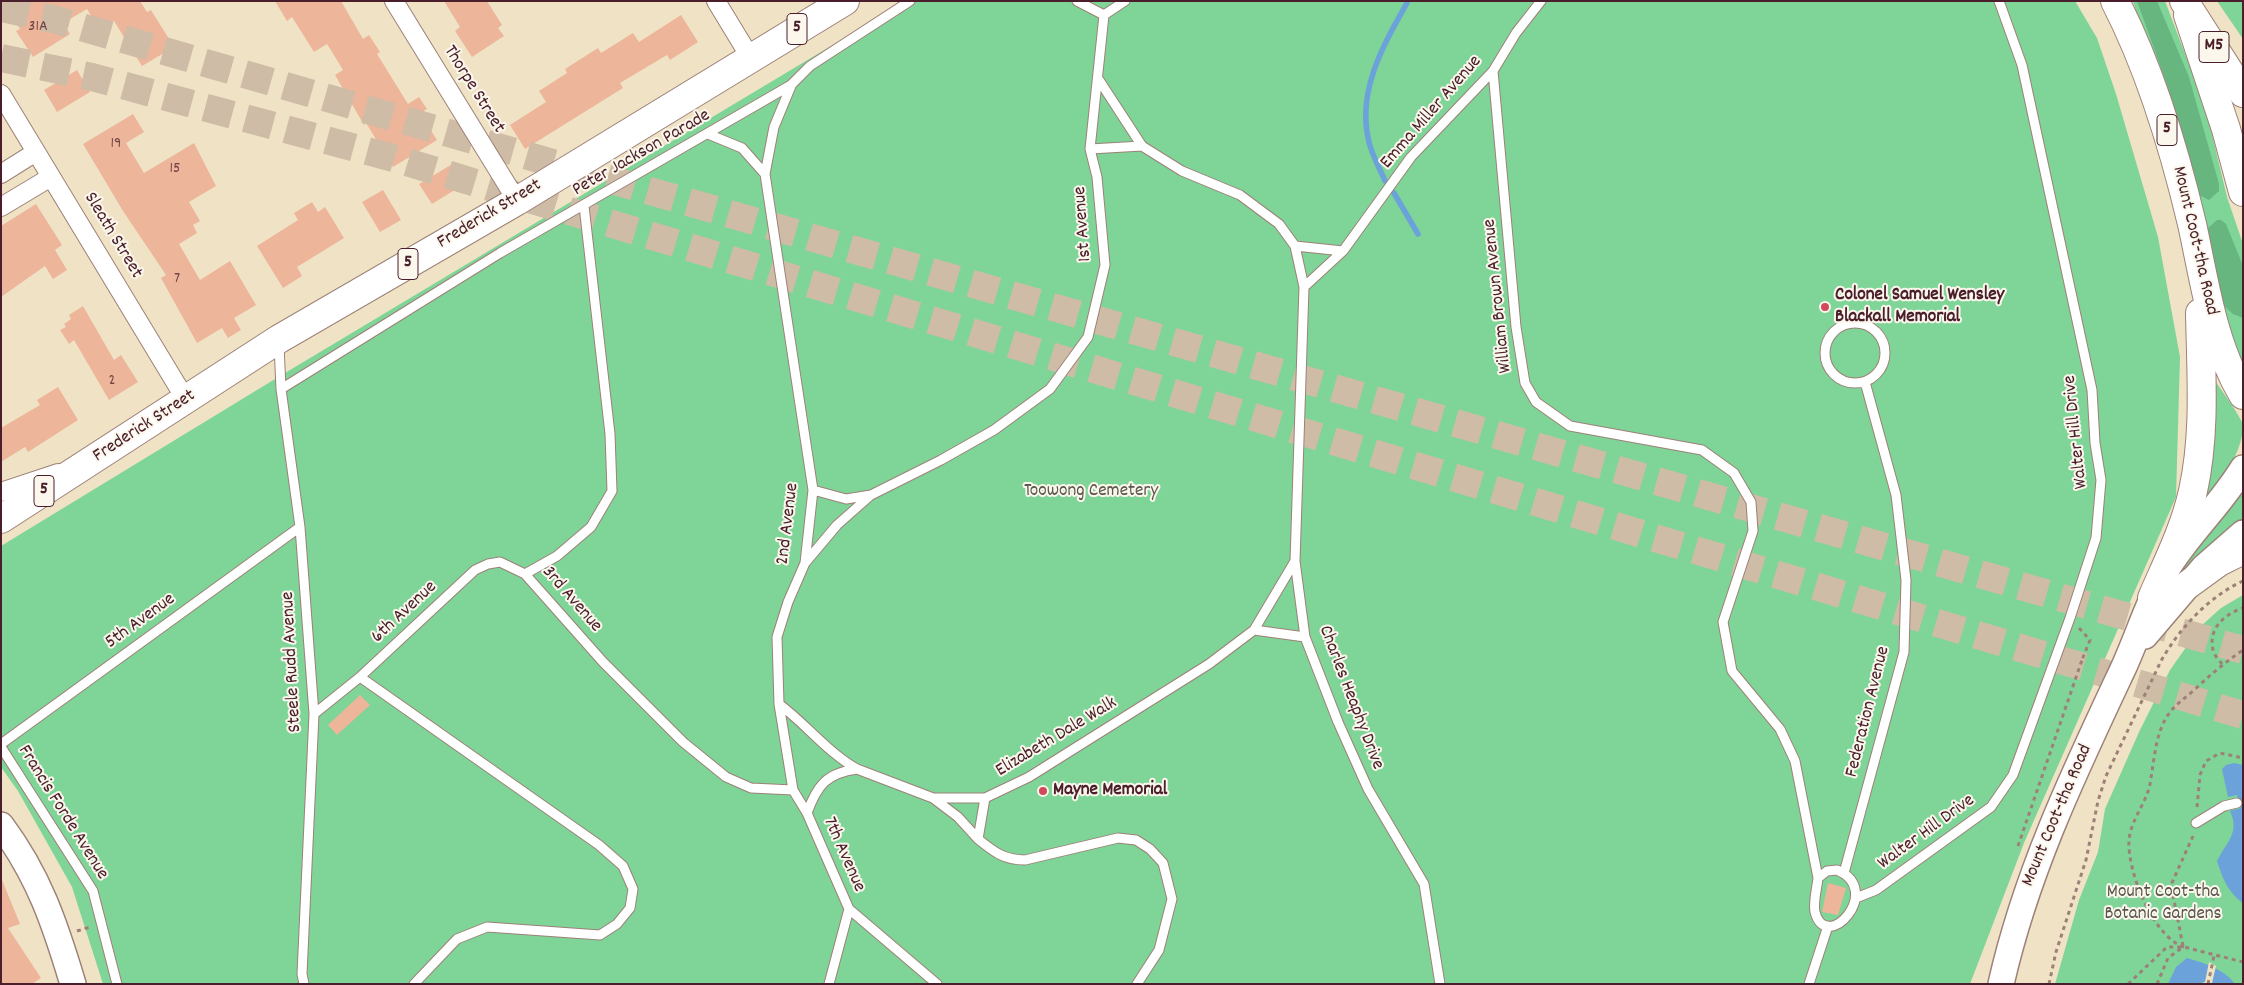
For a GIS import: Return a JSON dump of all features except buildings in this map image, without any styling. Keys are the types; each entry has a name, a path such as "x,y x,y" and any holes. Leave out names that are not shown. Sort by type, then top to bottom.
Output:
{"highway":[{"name":"Frederick Street","path":"1,519 279,339 517,201 750,57 845,1"},
{"name":"M5","path":"2184,1 2243,93"},
{"path":"2184,1 2226,129 2243,192"},
{"name":"Mount Coot-tha Road","path":"2118,3 2167,131 2199,257 2215,331 2225,362 2243,395"},
{"path":"2152,598 2184,521 2197,471 2202,394 2199,257"},
{"path":"2186,586 2219,562 2243,550"}],"main road":[{"name":"Mount Coot-tha Road","path":"2001,984 2024,898 2053,820 2131,653 2152,598 2175,557 2243,468"},
{"name":"Mount Coot-tha Road","path":"2131,653 2186,586 2243,533"},
{"path":"1,825 16,845 44,895 74,984"}],"street":[{"name":"Thorpe Street","path":"394,1 517,201"},
{"path":"716,1 750,57"},
{"name":"Sleath Street","path":"1,94 186,400"},
{"path":"1,174 36,152"},
{"path":"1,207 51,177"},
{"name":"Frederick Street","path":"1,492 87,464"}],"lane":[{"name":"Peter Jackson Parade","path":"281,389 500,253 791,85 810,66 910,1"},
{"path":"1077,1 1104,15 1125,1"},
{"name":"Emma Miller Avenue","path":"1304,287 1344,251 1411,157 1493,71 1516,33 1541,1"},
{"name":"Walter Hill Drive","path":"1856,898 1876,890 1991,807 2013,775 2070,618 2096,538 2101,480 2095,442 2092,390 2022,65 1999,1"},
{"name":"1st Avenue","path":"871,495 941,460 994,430 1050,389 1088,337 1105,265 1097,177 1090,149 1099,80 1104,15"},
{"name":"William Brown Avenue","path":"1493,71 1516,327 1525,383 1536,402 1570,426 1702,450 1734,473 1751,502 1754,531 1723,622 1732,671 1780,729 1795,761 1818,878"},
{"path":"1099,80 1142,146 1182,171 1240,195 1279,224 1295,246 1344,251"},
{"path":"765,174 774,127 791,85"},
{"path":"708,134 742,148 765,174"},
{"path":"1090,149 1142,146"},
{"name":"2nd Avenue","path":"765,174 813,490 805,563 788,602 777,637 779,704 793,790 806,814"},
{"name":"3rd Avenue","path":"584,206 610,434 612,490 591,527 556,556 525,574 610,669 683,742 726,777 751,788 793,790"},
{"name":"Charles Heaphy Drive","path":"1295,246 1304,287 1295,561 1305,637 1338,722 1368,789 1424,884 1440,984"},
{"path":"1862,324 1872,327 1884,342 1886,352 1880,370 1865,382 1844,381 1829,368 1825,348 1835,330 1843,325 1862,324"},
{"name":"Steele Rudd Avenue","path":"279,339 281,389 300,527 314,714 304,984"},
{"name":"Federation Avenue","path":"1844,873 1904,652 1906,580 1896,495 1865,382"},
{"path":"813,490 846,499 871,495"},
{"path":"805,563 838,525 871,495"},
{"name":"5th Avenue","path":"1,746 300,527"},
{"path":"1295,561 1254,630 1305,637"},
{"name":"6th Avenue","path":"314,714 360,677 475,570 488,564 500,562 525,574"},
{"name":"Elizabeth Dale Walk","path":"779,704 800,719 839,759 856,769 933,798 985,798 1037,772 1209,664 1254,630"},
{"path":"360,677 599,845 623,866 633,889 630,908 617,924 600,934 487,927 457,938 414,984"},
{"name":"Francis Forde Avenue","path":"1,746 93,891 117,984"},
{"path":"806,814 814,795 824,781 839,771 856,769"},
{"path":"933,798 958,817 978,839 998,855 1010,860 1025,860 1118,838 1136,840 1150,849 1163,863 1172,900 1159,950 1137,984"},
{"path":"978,839 985,798"},
{"path":"2196,823 2224,806 2237,803"},
{"name":"7th Avenue","path":"806,814 849,909"},
{"path":"1837,870 1844,873 1853,882 1856,898 1845,921 1837,926 1828,926 1819,921 1814,910 1818,878 1827,871 1837,870"},
{"path":"829,984 849,909 937,984"},
{"path":"1809,984 1828,926"}],"path":[{"path":"2049,984 2056,952 2086,860 2098,801 2106,776 2171,644 2210,603 2243,581"},
{"path":"2222,664 2213,651 2214,633 2220,620 2230,612 2243,608"},
{"path":"2018,846 2090,640 2070,618"},
{"path":"2243,650 2222,664 2174,707 2165,720 2156,746 2146,798 2137,813 2129,839 2130,856 2150,913 2174,943 2214,956 2243,962"},
{"path":"2128,984 2166,947 2184,947"},
{"path":"2157,984 2168,958 2184,947"},
{"path":"2208,984 2214,956"}],"green space":[{"name":"Toowong Cemetery","path":"906,1 2075,1 2097,38 2116,94 2158,237 2180,357 2176,497 2024,843 1970,984 103,984 72,887 18,791 1,767 1,546 280,376"},
{"path":"2133,1 2165,1 2206,109 2227,197 2243,244 2243,373"},
{"path":"2137,1 2157,1 2189,77 2219,184 2219,191 2209,200 2199,195 2169,90"},
{"path":"2217,1 2243,1 2243,39"},
{"path":"2217,220 2221,220 2226,224 2243,266 2243,318 2233,314 2219,301 2207,229"},
{"path":"2210,373 2238,414 2243,425 2242,436 2233,460 2198,517"},
{"path":"2243,483 2243,525 2203,561 2175,577"},
{"name":"Mount Coot-tha Botanic Gardens","path":"2243,595 2243,984 2055,984 2079,900 2098,852 2105,809 2139,732 2170,670 2201,626 2221,608"}],"water":[{"path":"2234,763 2243,765 2243,903 2233,894 2223,879 2217,861 2233,831 2234,825 2230,811 2241,808 2237,795 2228,797 2222,769 2226,765"},
{"path":"2187,958 2219,970 2235,984 2168,984 2176,967"}],"pier":[{"path":"2209,962 2216,966 2212,983 2214,984 2198,984 2205,982"}],"waterway":[{"path":"1385,181 1369,142 1366,104 1375,68 1390,34 1408,1"},
{"path":"1394,193 1418,234"}],"tunnel":[{"path":"1,8 53,19 2243,650"},
{"path":"1,58 92,77 393,158 2243,715"}],"place":[{"name":"Colonel Samuel Wensley Blackall Memorial","path":"1825,307"},
{"name":"Mayne Memorial","path":"1043,791"}]}
